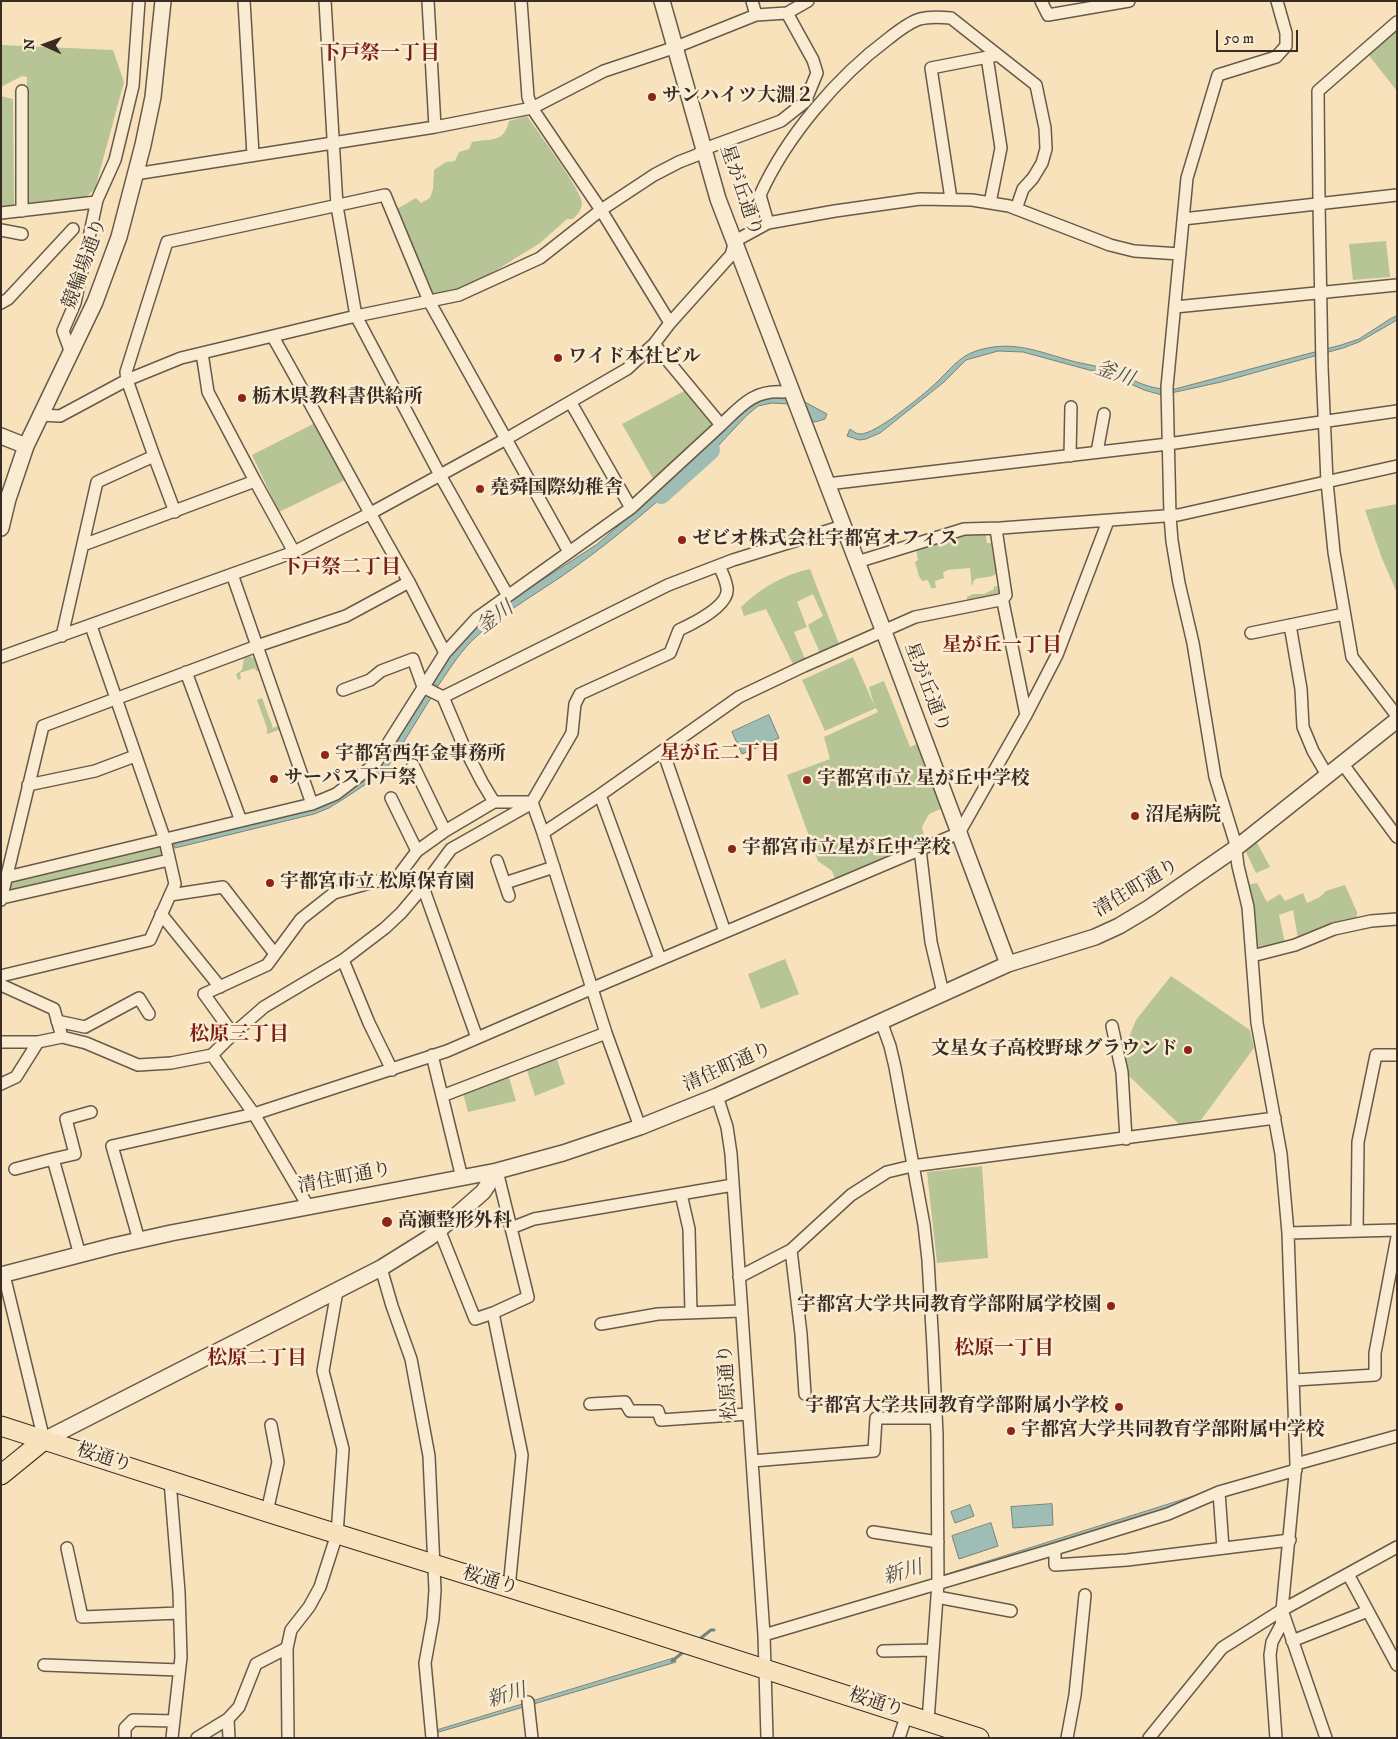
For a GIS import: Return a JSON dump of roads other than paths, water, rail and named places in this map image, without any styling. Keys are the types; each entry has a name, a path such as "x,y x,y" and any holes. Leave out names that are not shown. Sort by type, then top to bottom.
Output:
{"main road":[{"name":"桜通り","path":"1,1426 267,1512 765,1668 979,1738"},
{"path":"1,1475 44,1440"}],"street":[{"path":"71,353 62,331 76,303 96,202 115,160 133,86 139,1"},
{"name":"競輪場通り","path":"1,528 11,490 26,446 39,415 95,302 111,260 136,174 153,97 163,1"},
{"path":"244,1 253,155"},
{"path":"325,1 337,206 356,316 440,475 508,596"},
{"path":"428,1 435,127"},
{"path":"521,1 528,97 532,108 601,210 670,323"},
{"name":"星が丘通り","path":"662,1 718,199 735,241 787,391 805,426 1008,964"},
{"path":"752,1 756,15"},
{"path":"136,174 333,144 532,108 604,71 676,47 756,15 787,13 808,1"},
{"path":"1040,1 1048,15 1129,1"},
{"path":"1276,1738 1270,1655 1272,1642 1281,1625 1296,1467 1295,1380 1288,1233 1281,1154 1256,1016 1249,913 1238,866 1236,848 1215,777 1193,643 1176,566 1170,516 1167,397 1187,178 1218,75 1276,57 1286,46 1286,32 1277,1"},
{"path":"39,415 60,416 127,380 180,358 356,316 460,295 540,258 601,210 654,175 697,155 704,149 781,121 805,102 816,73 813,60 787,13"},
{"path":"768,223 760,195 784,149 839,82 872,51 900,30 920,19 951,18 992,56 1036,85 1045,128 1046,149 1042,163 1024,189 1016,209"},
{"path":"1397,22 1318,91 1322,367 1326,482 1334,552 1352,657 1397,716"},
{"path":"951,199 931,68 992,56"},
{"path":"990,203 1002,148 992,56"},
{"path":"22,91 22,211"},
{"path":"175,512 127,380 126,372 167,242 385,195 429,301 569,552"},
{"path":"1183,219 1397,195"},
{"path":"1,658 294,552 369,514 571,403 627,370 654,344 670,323 731,255 735,241 768,223 920,199 972,200 1016,209 1110,245 1134,251 1180,254"},
{"path":"1,213 96,202"},
{"path":"1,302 8,298 73,229"},
{"path":"1,230 22,234"},
{"path":"1175,307 1397,284"},
{"path":"273,337 326,431 369,514 409,582 445,653"},
{"path":"654,344 721,425"},
{"path":"202,353 208,392 294,552"},
{"path":"6,879 165,842 312,804 336,794 375,764 445,653 477,618 631,508 746,400 765,393 787,391"},
{"path":"571,403 631,508"},
{"path":"1070,456 1071,407"},
{"path":"827,484 1168,444 1397,411"},
{"path":"1097,452 1104,414"},
{"path":"1,436 26,446"},
{"path":"62,636 97,482 154,456"},
{"path":"857,562 964,529 996,529 1170,516 1397,466"},
{"path":"83,545 255,481"},
{"path":"139,1240 112,1146 254,1114 446,1051 959,833 1026,715 1064,638 1108,521"},
{"path":"442,697 668,585 719,566 843,526"},
{"path":"543,833 739,697 916,617 1002,600 1006,595 996,529"},
{"path":"1,1042 38,1042 62,1037 86,1044 138,1065 171,1064 212,1055 264,1008 343,960 385,928 401,913 423,887 451,849 532,802 572,733 575,704 580,694 670,654 679,630 706,617 726,597 728,589 719,566"},
{"path":"232,574 312,804"},
{"path":"169,858 2,897 42,726 257,646 346,616 409,582"},
{"path":"1002,600 1026,715"},
{"path":"1251,633 1344,614"},
{"path":"1290,625 1301,688 1303,727 1313,751 1327,775"},
{"path":"1,976 150,940 175,884 165,842 91,626"},
{"path":"343,690 370,680 381,671 413,659 423,687 442,697 465,749 494,802"},
{"path":"186,672 241,821"},
{"name":"清住町通り","path":"2,1275 139,1240 497,1171 563,1153 640,1127 717,1096 1008,964 1095,937 1119,926 1155,904 1236,848 1397,720"},
{"path":"663,751 725,932"},
{"path":"28,785 95,771 135,756"},
{"path":"1342,763 1397,837"},
{"path":"413,764 445,831"},
{"path":"600,795 660,959"},
{"path":"392,798 418,850"},
{"path":"233,1034 204,994 267,965 301,919 334,893 399,875 418,850 445,831 494,802 532,802"},
{"path":"532,802 606,1033 640,1127"},
{"path":"920,849 931,942 943,993"},
{"path":"497,861 509,896"},
{"path":"505,884 554,867"},
{"path":"170,895 223,887 275,954"},
{"path":"423,887 477,1038"},
{"path":"162,914 220,987"},
{"path":"1252,956 1295,944 1334,929 1371,921 1397,920"},
{"path":"343,960 369,1023 392,1070"},
{"path":"1,985 54,1009 62,1037"},
{"path":"57,1021 85,1027 138,998 148,1014"},
{"path":"881,1021 895,1067 924,1225 928,1260 936,1418 938,1542 938,1583 928,1721"},
{"path":"1112,1026 1122,1072 1126,1139"},
{"path":"442,1096 606,1033"},
{"path":"1,1084 16,1077 38,1042"},
{"path":"212,1055 254,1114 308,1206"},
{"path":"432,1055 462,1178"},
{"path":"1357,1231 1358,1142 1376,1055 1397,1055"},
{"name":"松原通り","path":"717,1096 728,1127 733,1185 764,1635 767,1738"},
{"path":"15,1169 75,1154 66,1119 91,1112"},
{"path":"739,1277 791,1250 851,1195 886,1172 912,1166 1275,1118"},
{"path":"53,1159 80,1255"},
{"path":"439,1229 475,1319 528,1297 497,1171"},
{"path":"2,1275 44,1440 382,1268 410,1251 483,1192 497,1171"},
{"path":"511,1228 534,1219 733,1185"},
{"path":"681,1194 689,1229 691,1313"},
{"path":"1288,1233 1397,1230"},
{"path":"1295,1380 1375,1375 1375,1353 1397,1237"},
{"path":"791,1250 801,1334 805,1394"},
{"path":"382,1268 392,1306 411,1359 429,1456 435,1590 433,1618 425,1663 429,1737"},
{"path":"288,1738 287,1648 291,1630 309,1607 320,1587 337,1534 343,1449 324,1371 337,1291"},
{"path":"601,1324 658,1314 741,1311"},
{"path":"493,1313 522,1455 508,1588"},
{"path":"590,1404 625,1402 630,1411 658,1411 660,1420 748,1414"},
{"path":"752,1461 874,1451 876,1418 936,1418"},
{"path":"267,1512 278,1462 271,1425"},
{"path":"764,1635 1168,1514 1219,1492 1397,1436"},
{"path":"170,1481 180,1656 172,1738"},
{"path":"1219,1492 1223,1548"},
{"path":"873,1532 938,1542"},
{"path":"1055,1549 1054,1565 1127,1560 1290,1540"},
{"path":"1148,1738 1222,1648 1282,1610 1397,1547"},
{"path":"67,1548 82,1617 179,1614"},
{"path":"1348,1574 1397,1665"},
{"path":"1067,1738 1075,1695 1085,1595"},
{"path":"937,1597 1011,1611"},
{"path":"1282,1610 1326,1738"},
{"path":"1292,1641 1368,1611"},
{"path":"197,1738 228,1719 239,1706 256,1664 287,1648"},
{"path":"883,1651 933,1650"},
{"path":"44,1665 179,1670"},
{"path":"528,1702 532,1738"},
{"path":"898,1738 907,1714"},
{"path":"228,1719 229,1738"},
{"path":"125,1738 125,1728 133,1720 174,1721"}],"water":[{"path":"1397,316 1397,320 1359,342 1343,348 1221,382 1162,395 1144,390 1106,373 1023,352 998,351 966,360 944,382 880,433 859,440 847,436 850,429 859,434 867,433 887,422 929,389 964,357 988,348 1011,346 1032,350 1105,368 1141,384 1157,388 1175,389 1341,345 1359,339"},
{"path":"786,396 789,404 772,403 758,406 692,471 688,466 709,447 742,409 766,397"},
{"path":"803,401 827,414 825,419 815,422 811,420"},
{"path":"680,473 684,478 644,513 589,557 489,626 467,646 438,686 432,683 448,657 466,634 488,615 596,545"},
{"path":"426,693 432,696 384,772 329,808 314,814 175,848 173,841 311,809 378,767 388,755"},
{"path":"769,715 779,738 742,754 732,732"},
{"path":"1293,1465 1293,1468 946,1578 945,1575"},
{"path":"1052,1504 1053,1525 1013,1528 1011,1507"},
{"path":"970,1505 974,1516 955,1523 951,1512"},
{"path":"991,1523 998,1546 959,1559 952,1536"},
{"path":"675,1658 676,1662 439,1732 438,1730"}],"waterway":[{"name":"釜川","path":"661,494 710,450"},
{"name":"新川","path":"697,1641 711,1630 714,1630"},
{"name":"新川","path":"672,1661 686,1650"}],"place":[{"name":"サンハイツ大淵２","path":"652,97"},
{"name":"ワイド本社ビル","path":"558,358"},
{"name":"栃木県教科書供給所","path":"242,398"},
{"name":"堯舜国際幼稚舎","path":"480,489"},
{"name":"ゼビオ株式会社宇都宮オフィス","path":"682,540"},
{"name":"宇都宮西年金事務所","path":"325,755"},
{"name":"サーパス下戸祭","path":"274,779"},
{"name":"宇都宮市立 星が丘中学校","path":"807,780"},
{"name":"沼尾病院","path":"1135,816"},
{"name":"宇都宮市立星が丘中学校","path":"732,849"},
{"name":"宇都宮市立 松原保育園","path":"270,883"},
{"name":"文星女子高校野球グラウンド","path":"1188,1050"},
{"name":"高瀬整形外科","path":"387,1222"},
{"name":"宇都宮大学共同教育学部附属学校園","path":"1111,1306"},
{"name":"宇都宮大学共同教育学部附属小学校","path":"1119,1407"},
{"name":"宇都宮大学共同教育学部附属中学校","path":"1011,1431"}],"district":[{"name":"下戸祭一丁目","path":"380,55"},
{"name":"下戸祭二丁目","path":"341,569"},
{"name":"星が丘一丁目","path":"1002,647"},
{"name":"星が丘二丁目","path":"720,755"},
{"name":"松原三丁目","path":"239,1036"},
{"name":"松原一丁目","path":"1004,1350"},
{"name":"松原二丁目","path":"257,1360"}]}
